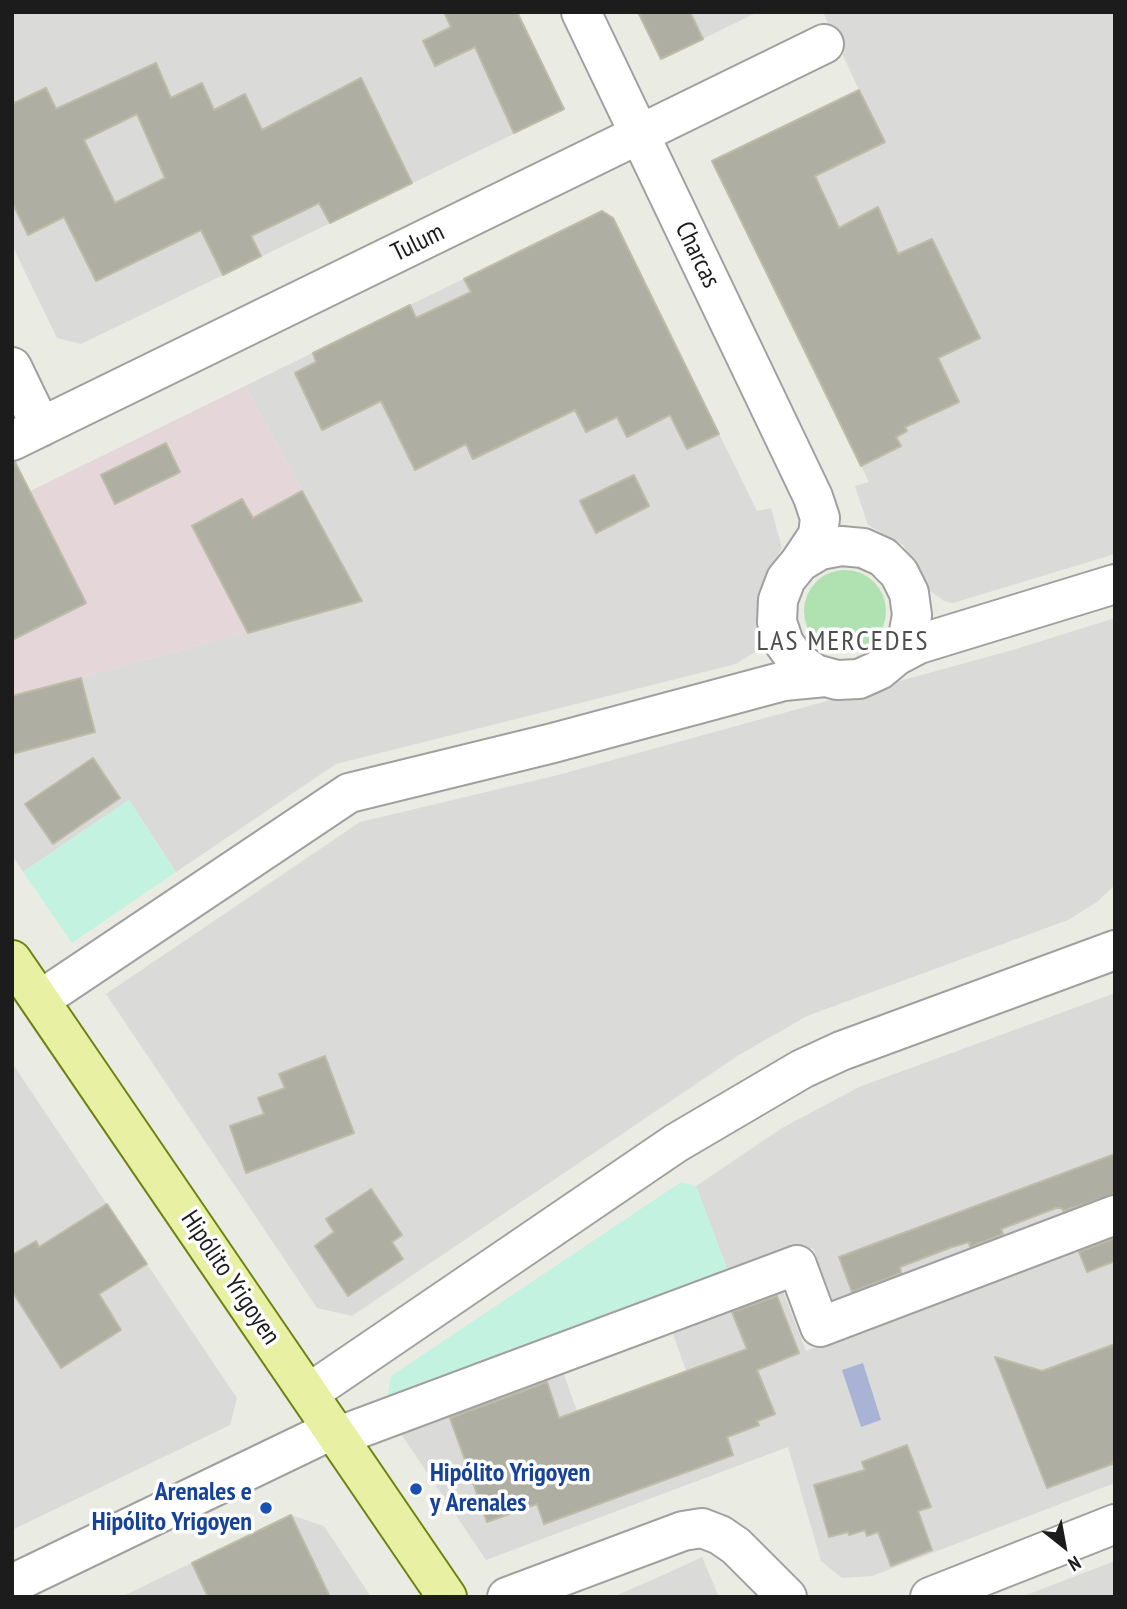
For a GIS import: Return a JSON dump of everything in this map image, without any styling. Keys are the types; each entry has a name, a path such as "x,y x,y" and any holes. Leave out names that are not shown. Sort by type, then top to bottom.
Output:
{"main road":[{"name":"Hipólito Yrigoyen","path":"12,960 447,1597"}],"street":[{"name":"Charcas","path":"581,12 817,508"},
{"name":"Tulum","path":"27,434 824,44"},
{"path":"12,368 27,434"},
{"path":"817,508 838,535 883,557 899,573 909,593 911,608 908,637 896,656"},
{"path":"817,508 813,547 786,579 778,600 778,622 784,643 797,661 825,677"},
{"path":"800,562 820,550 841,546 863,548"},
{"path":"40,1000 349,793 553,743 765,685 810,676 837,680 859,679 879,670 896,656 919,644 1115,584"},
{"path":"911,608 937,626 962,631"},
{"path":"765,685 782,667 784,643"},
{"path":"309,1393 677,1143 803,1069 841,1051 1115,950"},
{"path":"12,1584 337,1433 797,1265 820,1326 1115,1215"},
{"path":"930,1597 1115,1524"},
{"path":"507,1597 683,1531 702,1528 720,1535 736,1546 787,1597"}],"shaded area":[{"path":"12,12 517,12 561,102 557,113 81,344 57,338 12,245"},
{"path":"638,12 758,12 664,58 659,56"},
{"path":"823,12 1115,12 1115,554 953,603 944,601 930,591 903,545 868,525 855,486 869,482 716,168 719,158 859,90"},
{"path":"602,211 613,218 757,511 771,508 782,548 763,581 760,599 762,634 757,651 736,664 336,764 176,872 129,800 23,872 12,855 12,696 362,601 245,386"},
{"path":"245,386 362,601 12,696 12,500"},
{"path":"1115,618 1115,885 1097,902 1068,920 807,1016 739,1055 352,1316 317,1308 106,994 360,822 558,775 1016,649"},
{"path":"1115,993 1115,1196 833,1301 813,1248 731,1279 696,1186 782,1128 859,1087"},
{"path":"12,1063 237,1398 230,1425 12,1530"},
{"path":"1115,1232 1115,1483 872,1576 842,1578 821,1561 788,1447 486,1560 395,1425 563,1372 577,1411 686,1371 672,1331 779,1281 806,1351"},
{"path":"291,1515 324,1526 371,1597 121,1597"},
{"path":"702,1557 719,1597 613,1597 663,1575"},
{"path":"1115,1561 1115,1597 1021,1597"}],"green space":[{"path":"837,570 853,570 868,577 879,588 886,603 883,627 874,640 853,652 837,652 822,645 811,634 804,619 804,603 811,588 822,577"},
{"path":"129,800 176,872 72,943 23,872"},
{"path":"681,1182 696,1186 731,1279 385,1410 391,1376"}],"water":[{"path":"863,1363 881,1420 861,1427 842,1370"}],"building":[{"path":"444,12 517,12 564,109 514,133 475,47 435,66 423,41 451,27"},
{"path":"638,12 690,12 703,39 661,59"},
{"path":"156,63 171,98 202,83 214,110 245,94 262,130 361,78 412,183 330,223 319,203 251,236 261,256 223,275 201,230 96,281 64,217 28,235 12,202 12,104 46,88 56,109","holes":["137,114 165,178 115,203 84,140"]},
{"path":"859,90 885,142 815,176 839,228 878,207 898,254 932,239 980,338 938,358 959,402 905,427 907,431 896,437 901,446 861,466 712,161"},
{"path":"602,211 613,218 719,434 687,449 670,415 627,437 617,417 586,432 575,410 473,459 466,444 415,470 381,401 322,430 295,373 316,362 313,353 410,305 416,318 471,292 464,279"},
{"path":"166,443 180,472 115,504 101,475"},
{"path":"15,462 86,603 12,640 12,463"},
{"path":"634,475 649,506 596,533 580,501"},
{"path":"302,491 362,601 248,633 192,526 242,499 253,518"},
{"path":"81,678 95,732 12,754 12,696"},
{"path":"93,758 120,798 53,844 25,804"},
{"path":"325,1056 354,1133 246,1173 230,1126 264,1114 258,1098 285,1088 279,1074"},
{"path":"1115,1154 1115,1194 1063,1211 1062,1208 1056,1208 1001,1229 1003,1234 970,1247 969,1242 900,1267 901,1273 852,1292 839,1257"},
{"path":"371,1189 402,1235 392,1242 403,1259 348,1296 315,1246 334,1232 326,1219"},
{"path":"107,1204 147,1264 99,1294 121,1330 61,1368 12,1291 12,1255 36,1241 39,1247"},
{"path":"1115,1238 1115,1261 1087,1272 1079,1252"},
{"path":"777,1296 799,1353 757,1370 775,1414 757,1421 759,1425 727,1437 733,1455 544,1524 537,1504 487,1522 450,1418 547,1382 559,1418 747,1349 732,1312"},
{"path":"1115,1344 1115,1463 1047,1488 995,1357 1042,1371"},
{"path":"907,1445 931,1507 918,1511 932,1550 891,1566 878,1532 867,1536 865,1530 829,1537 814,1485 865,1470 862,1462"},
{"path":"291,1515 330,1597 208,1597 192,1563"}],"place":[{"name":"Hipólito Yrigoyen y Arenales","path":"416,1489"},
{"name":"Arenales e Hipólito Yrigoyen","path":"266,1508"}],"district":[{"name":"LAS MERCEDES","path":"843,642"}]}
